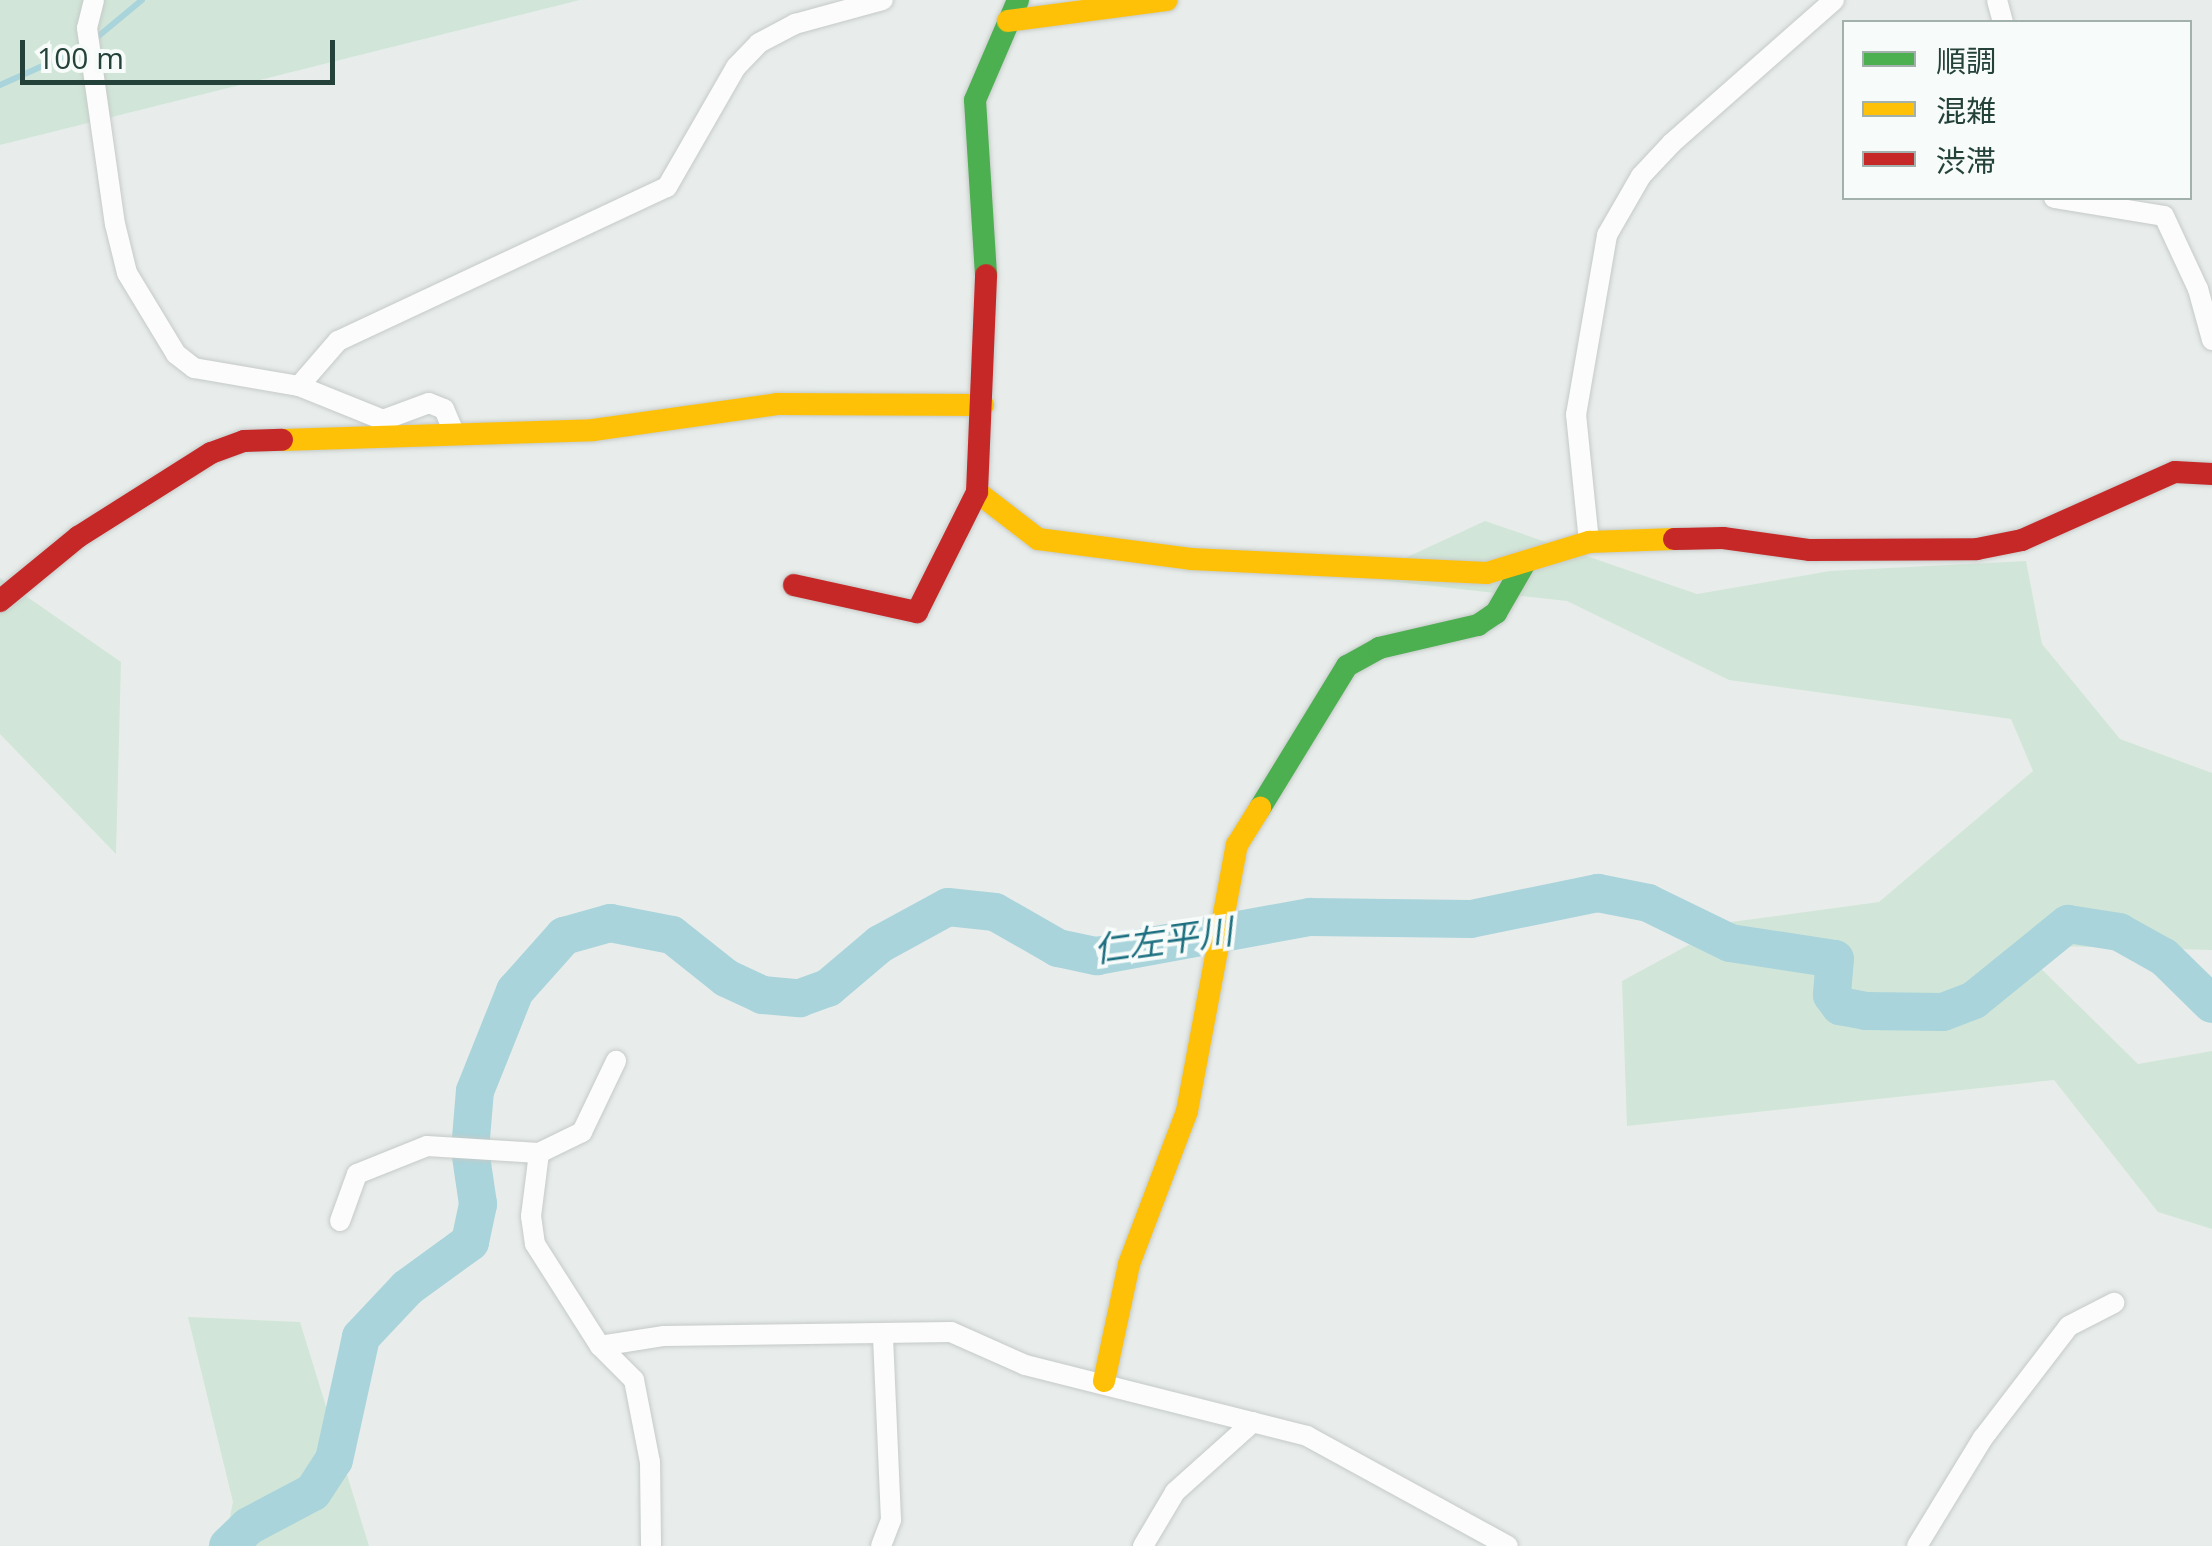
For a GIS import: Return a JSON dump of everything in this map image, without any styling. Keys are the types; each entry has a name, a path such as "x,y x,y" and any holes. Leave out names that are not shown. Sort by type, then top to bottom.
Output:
{"street":[{"path":"94,0 88,28 127,273 176,354 194,368 298,386 384,420 429,403 444,409 454,434"},
{"path":"298,386 338,341 667,187 736,67 759,43 795,24 883,0"},
{"path":"794,585 917,612 976,492 987,264 975,100 1013,10 1167,0"},
{"path":"1589,542 1576,414 1607,235 1640,176 1834,0"},
{"path":"2066,200 2164,216 2198,288 2212,340"},
{"path":"0,601 78,536 211,453 244,441 593,430 777,404 983,405"},
{"path":"976,492 1038,540 1129,552 1487,573 1589,542 1723,538 1810,550 1977,549 2022,540 2175,472 2212,474"},
{"path":"1104,1381 1129,1264 1187,1112 1219,957 1234,856 1291,749 1347,666 1379,648 1478,625 1496,612 1525,563"},
{"path":"340,1221 357,1174 428,1146 539,1154 582,1132 616,1061"},
{"path":"539,1154 531,1216 535,1244 600,1346 634,1380 644,1418 651,1546"},
{"path":"1916,1546 1983,1438 2069,1326 2114,1303"},
{"path":"600,1346 664,1336 951,1332 1025,1365 1104,1381 1307,1436 1508,1546"},
{"path":"880,1546 890,1520 882,1334"},
{"path":"1143,1546 1176,1492 1252,1422"}],"green space":[{"path":"0,0 580,0 0,145"},
{"path":"1485,521 1697,594 1830,571 2026,561 2042,644 2120,739 2212,773 2212,950 2017,945 2138,1064 2212,1051 2212,1229 2158,1212 2054,1080 1627,1126 1622,981 1731,922 1879,902 2033,771 2011,719 1729,680 1567,601 1362,578"},
{"path":"0,578 121,662 116,854 0,734"},
{"path":"188,1317 300,1322 369,1546 224,1546 233,1502"}],"waterway":[{"path":"95,39 142,0"},
{"path":"0,85 85,47"},
{"name":"仁左平川","path":"228,1546 249,1526 313,1492 334,1460 361,1337 407,1288 470,1242 478,1204 470,1150 475,1091 515,991 564,936 610,923 672,935 726,978 762,995 800,998 828,988 880,944 948,907 995,912 1058,948 1097,956 1310,917 1471,919 1598,893 1648,903 1730,943 1835,959 1832,995 1840,1006 1866,1011 1943,1012 1974,1000 2068,924 2119,932 2164,957 2212,1004"}],"traffic: fast":[{"path":"986,275 975,100 1018,0"},
{"path":"1260,808 1347,666 1379,648 1478,625 1496,613 1525,563"}],"traffic: slow":[{"path":"1008,21 1167,0"},
{"path":"282,440 593,430 777,404 983,405"},
{"path":"977,492 1038,539 1191,559 1487,573 1589,542 1674,539"},
{"path":"1104,1381 1129,1264 1187,1111 1237,845 1260,808"}],"traffic: jam":[{"path":"794,585 917,612 977,492 986,275"},
{"path":"0,601 78,537 211,453 244,441 282,440"},
{"path":"1674,539 1723,538 1810,550 1977,549 2022,540 2175,472 2212,474"}]}
